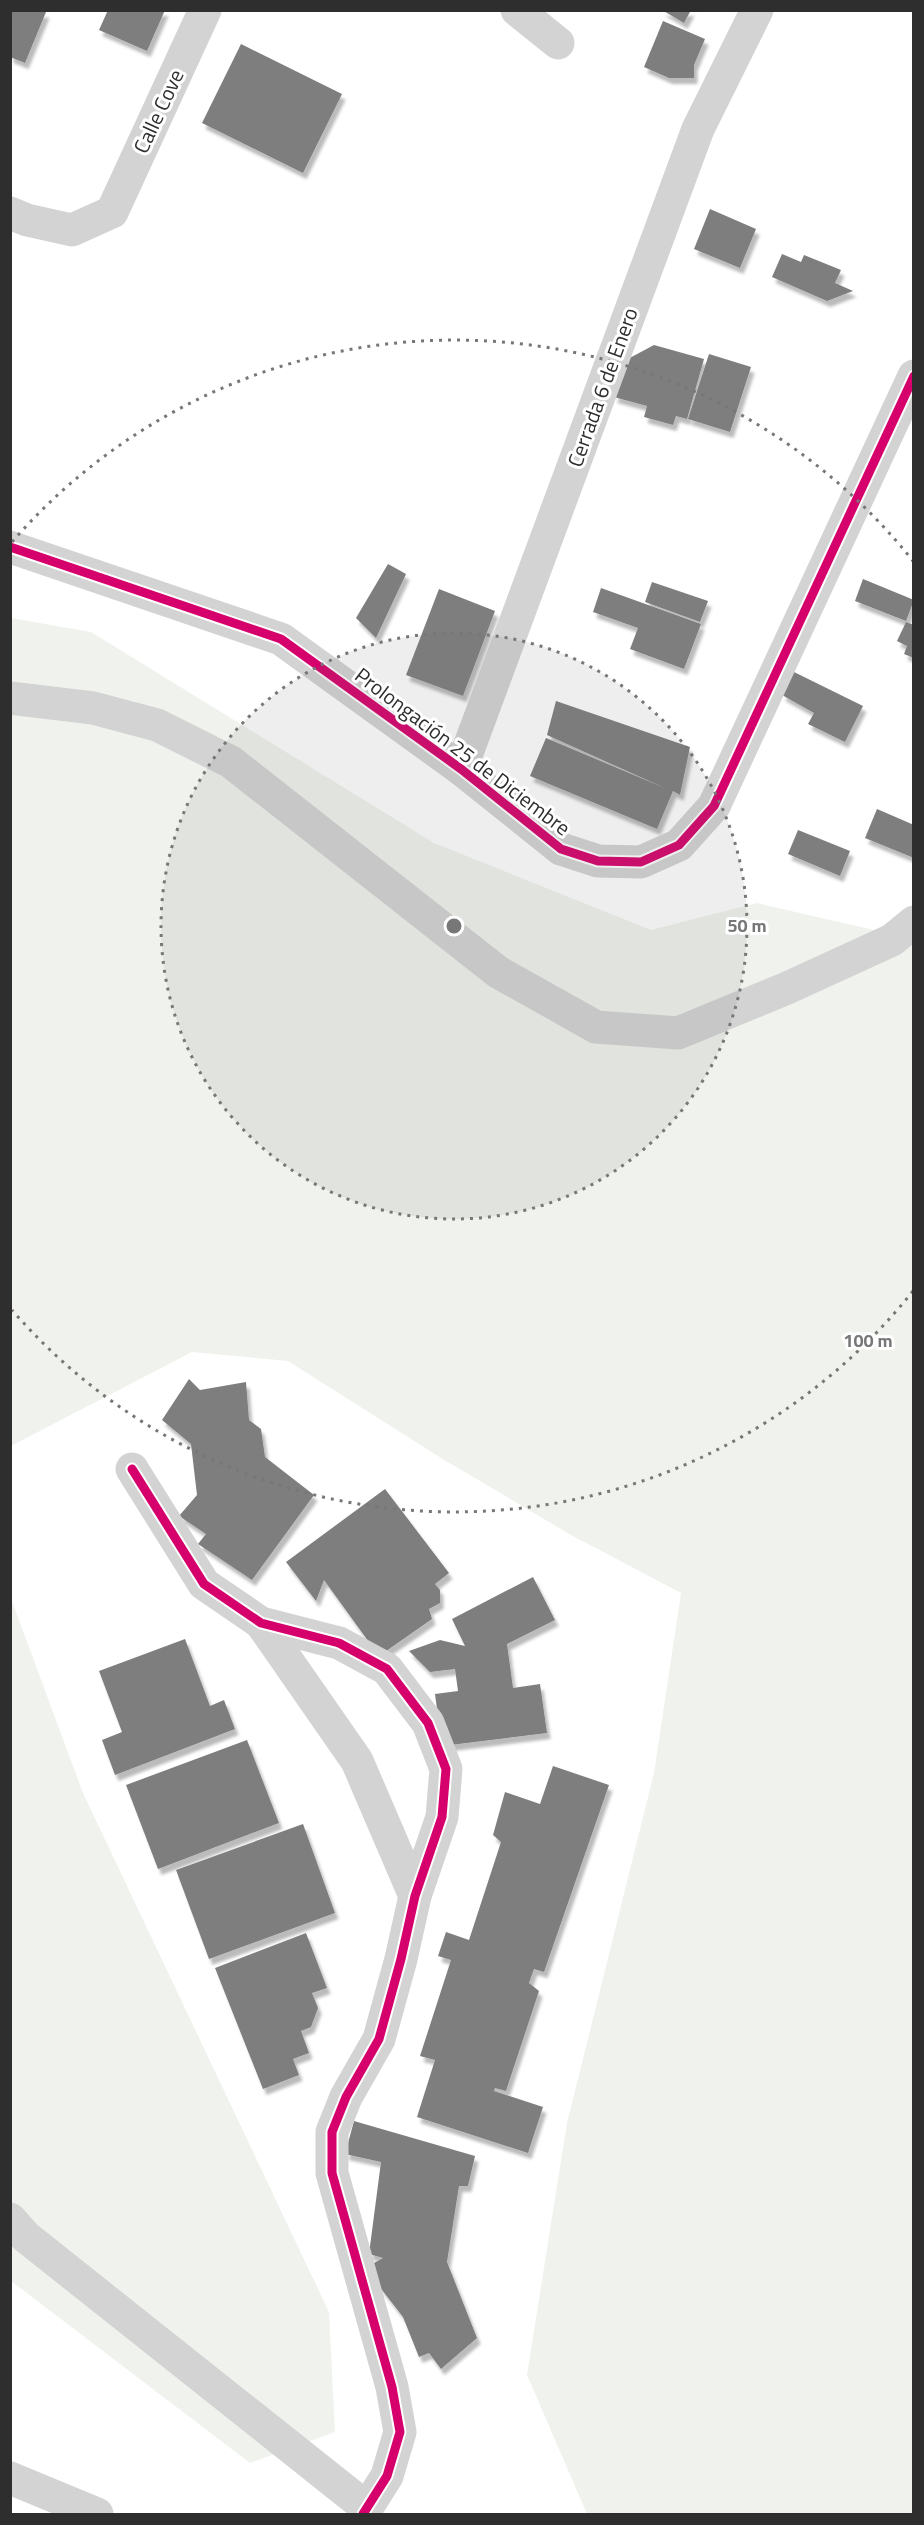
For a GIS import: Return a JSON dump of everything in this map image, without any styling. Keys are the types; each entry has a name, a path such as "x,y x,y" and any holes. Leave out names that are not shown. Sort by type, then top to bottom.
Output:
{"street":[{"name":"Calle Cove","path":"10,213 27,220 72,230 112,212 205,10"},
{"path":"517,10 558,44"},
{"name":"Cerrada 6 de Enero","path":"461,769 698,129 756,10"},
{"name":"Prolongación 25 de Diciembre","path":"10,547 281,639 461,769 561,849 598,861 641,862 679,845 714,806 914,376"},
{"path":"10,698 93,708 157,725 231,762 498,972 596,1028 678,1033 785,989 892,940 914,922"},
{"path":"10,2219 26,2237 365,2511 387,2476 400,2432 392,2387 332,2173 332,2132 346,2097 379,2039 401,1959 415,1896 442,1817 446,1770 428,1724 387,1670 339,1643 261,1623 204,1584 132,1469"},
{"path":"261,1623 357,1761 415,1896"},
{"path":"10,2478 97,2514"}],"shaded area":[{"path":"11,618 91,632 434,843 651,930 757,903 913,939 913,2514 587,2514 527,2375 567,2123 654,1773 681,1593 571,1535 441,1458 288,1361 192,1352 11,1446"},
{"path":"10,1596 83,1793 329,2312 335,2432 250,2463 11,2281"}],"building":[{"path":"10,10 46,12 25,63 10,57"},
{"path":"108,10 165,10 147,51 99,30"},
{"path":"662,10 691,10 684,23"},
{"path":"663,21 705,39 694,65 694,78 669,78 644,67"},
{"path":"241,44 342,94 303,173 202,123"},
{"path":"710,209 756,229 740,268 694,249"},
{"path":"782,254 801,262 804,255 841,270 835,283 853,291 827,301 772,277"},
{"path":"654,345 704,359 687,419 676,416 673,425 644,417 647,406 614,397 624,361"},
{"path":"709,354 751,367 730,432 688,419"},
{"path":"388,564 406,574 376,638 356,618"},
{"path":"863,579 914,600 906,621 855,601"},
{"path":"652,582 708,601 700,622 645,602"},
{"path":"601,588 701,624 684,669 630,649 638,628 593,612"},
{"path":"439,589 495,611 463,696 406,675"},
{"path":"906,622 914,625 914,658 904,654 907,646 897,641"},
{"path":"794,672 863,706 845,742 808,724 814,713 782,695"},
{"path":"556,701 690,747 680,795 673,791 657,829 530,776 546,738 667,789 547,735"},
{"path":"877,809 914,825 914,858 865,838"},
{"path":"798,830 850,851 840,876 788,854"},
{"path":"189,1379 200,1390 246,1382 249,1420 261,1429 265,1457 314,1495 252,1580 198,1544 206,1534 179,1516 197,1495 191,1444 162,1420"},
{"path":"385,1489 449,1573 435,1584 440,1590 440,1603 429,1609 432,1619 379,1656 324,1580 316,1601 286,1562"},
{"path":"533,1577 555,1620 507,1644 513,1688 540,1684 547,1733 442,1746 435,1694 458,1691 455,1669 430,1672 409,1651 440,1640 465,1646 452,1619"},
{"path":"185,1639 210,1706 224,1700 235,1729 115,1775 102,1740 122,1732 99,1671"},
{"path":"247,1740 279,1823 158,1869 126,1785"},
{"path":"553,1766 609,1785 544,1972 534,1969 529,1983 539,1991 506,2091 495,2088 494,2091 543,2107 528,2153 417,2117 435,2060 420,2056 451,1960 438,1956 446,1932 469,1940 501,1842 493,1835 505,1792 540,1804"},
{"path":"303,1824 335,1913 209,1959 176,1870"},
{"path":"306,1933 327,1988 312,1993 318,2008 311,2027 301,2031 309,2053 293,2059 299,2075 263,2089 215,1968"},
{"path":"354,2121 475,2156 468,2186 459,2186 447,2262 477,2338 441,2369 429,2353 419,2357 403,2317 365,2268 383,2258 369,2254 381,2162 345,2154"}],"cycle path":[{"path":"10,547 281,639 461,769 561,849 598,861 641,862 679,845 714,806 914,376"},
{"path":"132,1469 204,1584 261,1623 339,1643 387,1669 428,1723 446,1769 442,1817 415,1896 401,1959 379,2039 346,2097 332,2132 332,2173 392,2387 400,2432 387,2476 363,2514"}]}
